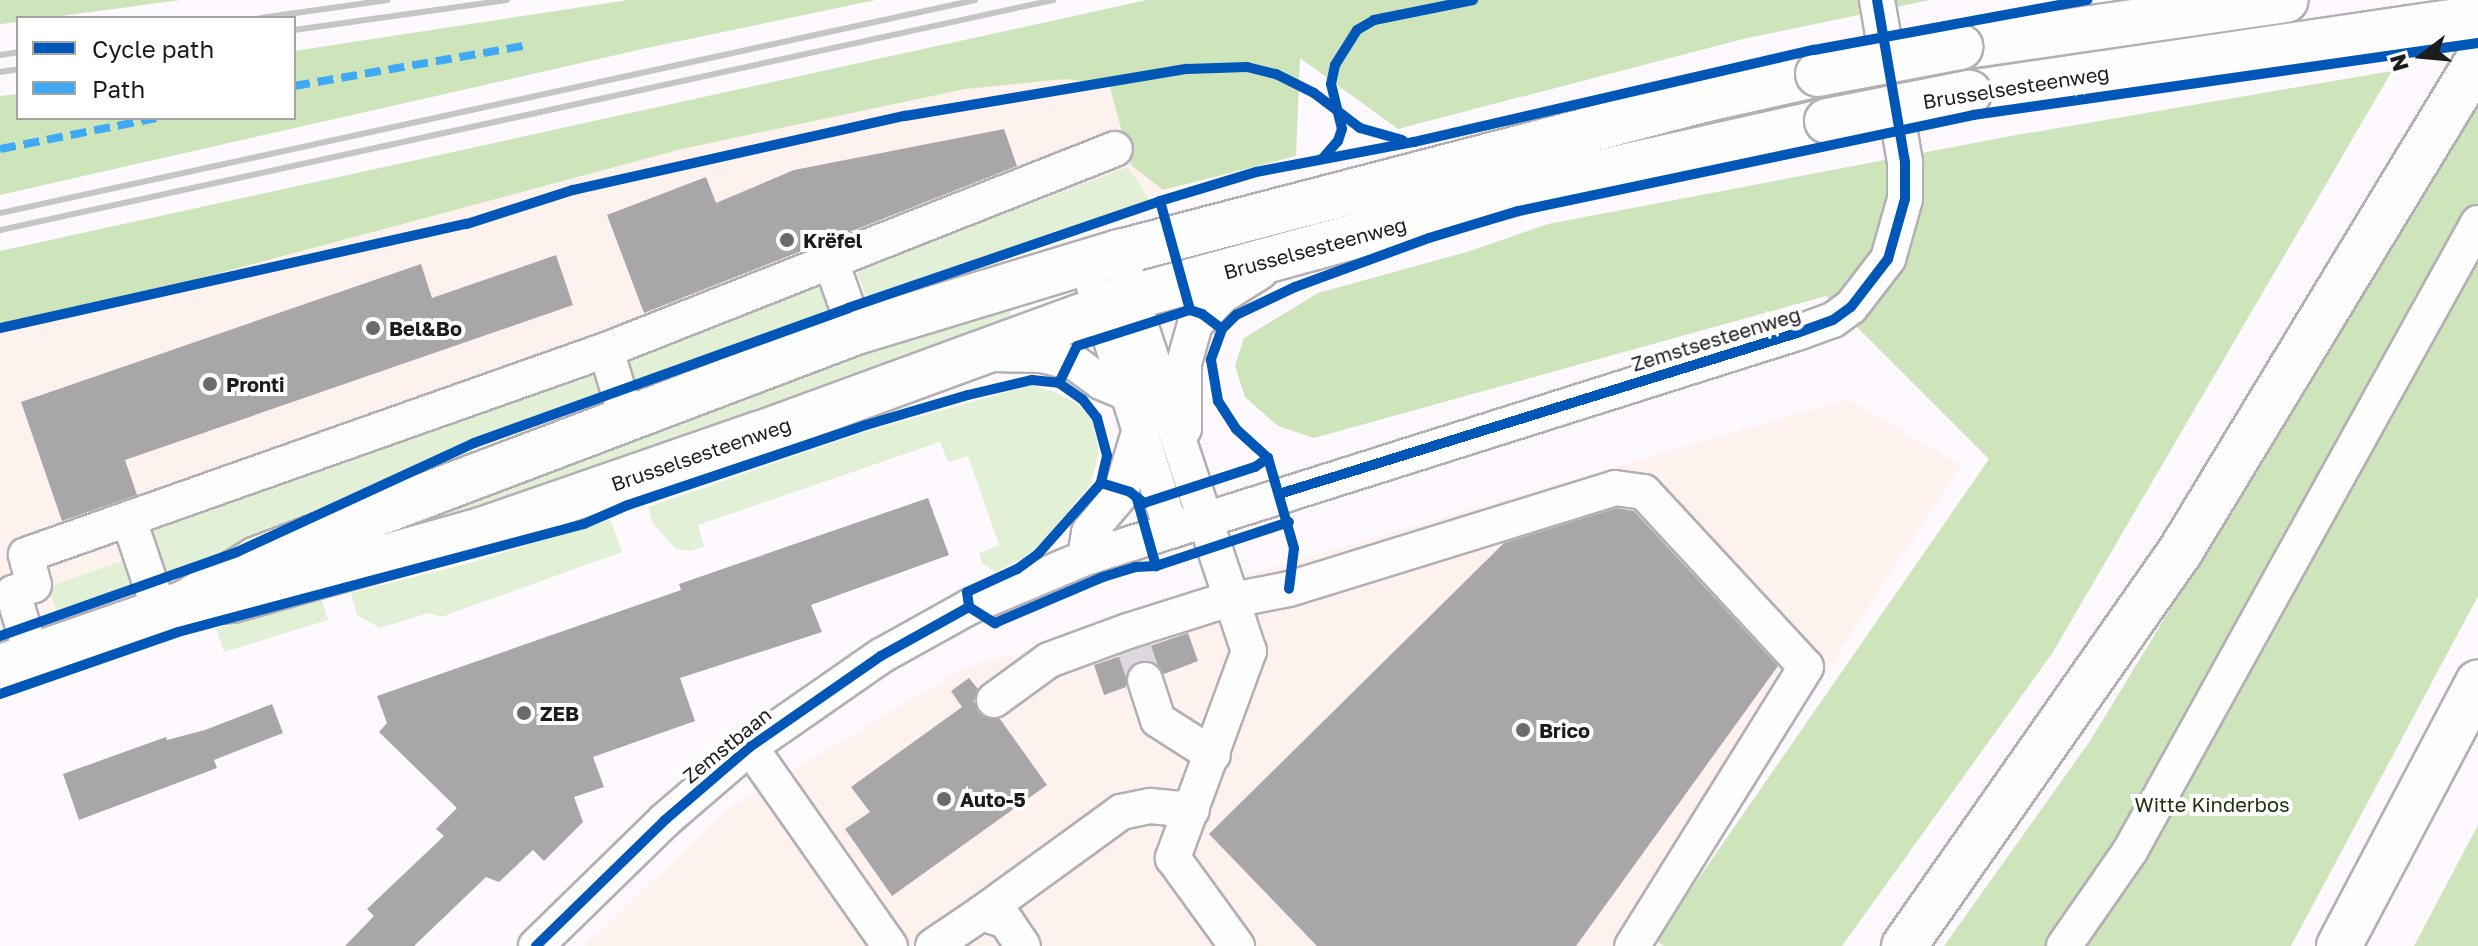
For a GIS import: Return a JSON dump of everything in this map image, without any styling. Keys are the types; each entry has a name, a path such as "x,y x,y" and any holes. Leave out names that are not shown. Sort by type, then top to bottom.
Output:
{"main road":[{"name":"Brusselsesteenweg","path":"16,661 172,607 257,559 626,416 856,332 1103,257 1703,100 1818,74 1960,47 2286,0"},
{"name":"Brusselsesteenweg","path":"172,607 232,600 481,530 985,353 1117,302 1543,185 1827,121 1969,93 2478,18"},
{"path":"1904,946 2180,552 2478,60"},
{"path":"2339,946 2478,682"}],"street":[{"name":"Zemstsesteenweg","path":"1279,494 1797,333 1833,320 1851,307 1888,259 1905,199 1905,162 1877,0"},
{"path":"16,661 7,595 34,585 26,555 606,350 1115,149"},
{"path":"2064,946 2130,851 2478,223"},
{"path":"1182,446 1186,404 1184,363 1195,324 1222,296 1295,255"},
{"path":"1103,257 1117,302 1182,446 1249,651 1173,858 1237,946"},
{"path":"830,259 856,332"},
{"path":"1117,302 1129,394 1171,529"},
{"path":"606,350 626,416"},
{"path":"985,353 1006,357 1042,355 1075,363 1101,382 1129,394"},
{"path":"1085,558 1089,532 1120,495 1140,429"},
{"path":"994,700 1049,660 1234,600 1289,589 1615,488 1644,492 1806,667 1632,946"},
{"name":"Zemstbaan","path":"536,946 665,820 750,747 881,656 969,607 1085,558 1279,494"},
{"path":"129,520 172,607"},
{"path":"1145,680 1158,720 1213,755"},
{"path":"750,747 890,946"},
{"path":"933,946 1121,812 1150,806 1192,810"},
{"path":"982,913 1006,921 1023,946"}],"shaded area":[{"path":"1065,79 1110,84 1131,164 1163,190 473,440 236,547 132,588 0,633 0,333 682,149 965,89"},
{"path":"1847,399 1961,465 1667,916 1672,946 584,946 729,808 964,668 1020,653 1202,588"}],"green space":[{"path":"0,0 181,0 61,16 16,16 16,22 0,24"},
{"path":"628,0 876,0 656,46 0,195 0,96 16,94 16,120 296,120 296,51"},
{"path":"1147,0 1930,0 1743,39 1398,129 1300,58 1296,156 1163,190 1131,165 1109,84 1065,79 965,89 682,149 0,332 0,251"},
{"path":"2392,71 2053,652 1842,946 1664,946 1656,940 1989,459 1826,296 1314,438 1278,426 1245,397 1235,366 1244,338 1318,293 1470,251 1548,224 2011,136"},
{"name":"Witte Kinderbos","path":"2478,103 2478,596 2291,946 1944,946 2090,741"},
{"path":"1128,167 1150,201 866,296 857,271 861,268"},
{"path":"821,285 830,311 635,380 626,357"},
{"path":"1006,301 1016,328 431,524 426,516 428,509"},
{"path":"590,373 598,375 605,391 473,439 236,546 165,574 153,536 156,525"},
{"path":"1032,385 1055,392 1077,404 1093,422 1099,453 1091,483 1042,543 1023,558 996,572 982,563 979,553 999,545 968,456 948,462 940,442 698,525 704,546 691,551 676,549 653,524 648,507 868,431"},
{"path":"611,520 622,552 441,617 429,613 380,628 357,615 351,593 466,564"},
{"path":"122,561 135,585 57,612 48,587"},
{"path":"322,600 328,620 224,652 216,628"},
{"path":"2478,825 2478,946 2414,946"}],"building":[{"name":"Krëfel","path":"1004,129 1017,166 644,313 607,215 706,177 716,203 794,170"},
{"path":"556,255 573,305 125,460 137,495 62,521 21,402 421,264 432,298"},
{"path":"928,498 949,555 811,605 822,632 680,678 695,721 593,757 604,787 574,797 583,822 544,861 533,850 499,882 486,877 414,946 345,946 374,916 367,909 444,836 436,829 457,808 379,732 387,723 377,696 681,590 679,584"},
{"name":"Brico","path":"1617,508 1634,511 1778,666 1576,946 1317,946 1209,834 1504,543"},
{"path":"1188,633 1198,661 1164,674 1150,661 1138,661 1126,675 1126,687 1104,695 1094,665"},
{"name":"Auto-5","path":"969,678 978,689 974,701 978,712 987,718 1000,719 1047,785 892,896 845,829 870,812 851,787 962,707 951,691"},
{"path":"272,704 283,733 214,760 217,768 79,820 63,774 166,737 167,740 205,730"}],"tunnel":[{"path":"1131,640 1145,680"}],"railway":[{"path":"274,16 388,0"},
{"path":"296,30 507,0"},
{"path":"0,213 975,0"},
{"path":"0,230 1053,0"},
{"path":"0,55 16,52"},
{"path":"0,72 16,69"}],"marked path":[{"path":"296,86 528,45"},
{"path":"0,149 146,120"}],"cycle path":[{"path":"1323,158 1338,141 1342,129 1331,84 1335,65 1357,30 1374,20 1473,0"},
{"path":"1279,494 1797,333 1833,320 1851,307 1888,259 1905,199 1905,162 1877,0"},
{"path":"0,636 237,552 474,443 848,308 1160,201 1256,172 1414,142 1814,50 2087,0"},
{"path":"1059,383 1077,346 1190,310 1202,314 1222,329 1236,315 1295,287 1429,238 1518,211 1973,115 2478,43"},
{"path":"0,328 467,224 573,190 905,116 1187,69 1247,67 1276,74 1314,93 1360,128 1402,140"},
{"path":"1160,201 1190,310"},
{"path":"1222,329 1211,360 1218,401 1236,429 1268,458"},
{"path":"0,694 178,632 584,524 628,505 866,425 968,395 1032,380 1059,383 1083,400 1097,418 1107,456 1101,483 1038,554 1017,569 967,592 969,607"},
{"path":"1101,483 1130,492 1144,503 1255,467 1268,458 1294,548 1289,589"},
{"path":"1137,499 1156,566 1289,522"},
{"path":"969,607 995,623 1103,577 1135,567 1156,566"},
{"path":"536,946 665,820 750,747 881,656 969,607"}],"place":[{"name":"Krëfel","path":"787,240"},
{"name":"Bel&Bo","path":"373,328"},
{"name":"Pronti","path":"210,384"},
{"name":"ZEB","path":"524,713"},
{"name":"Brico","path":"1523,730"},
{"name":"Auto-5","path":"944,799"}]}
